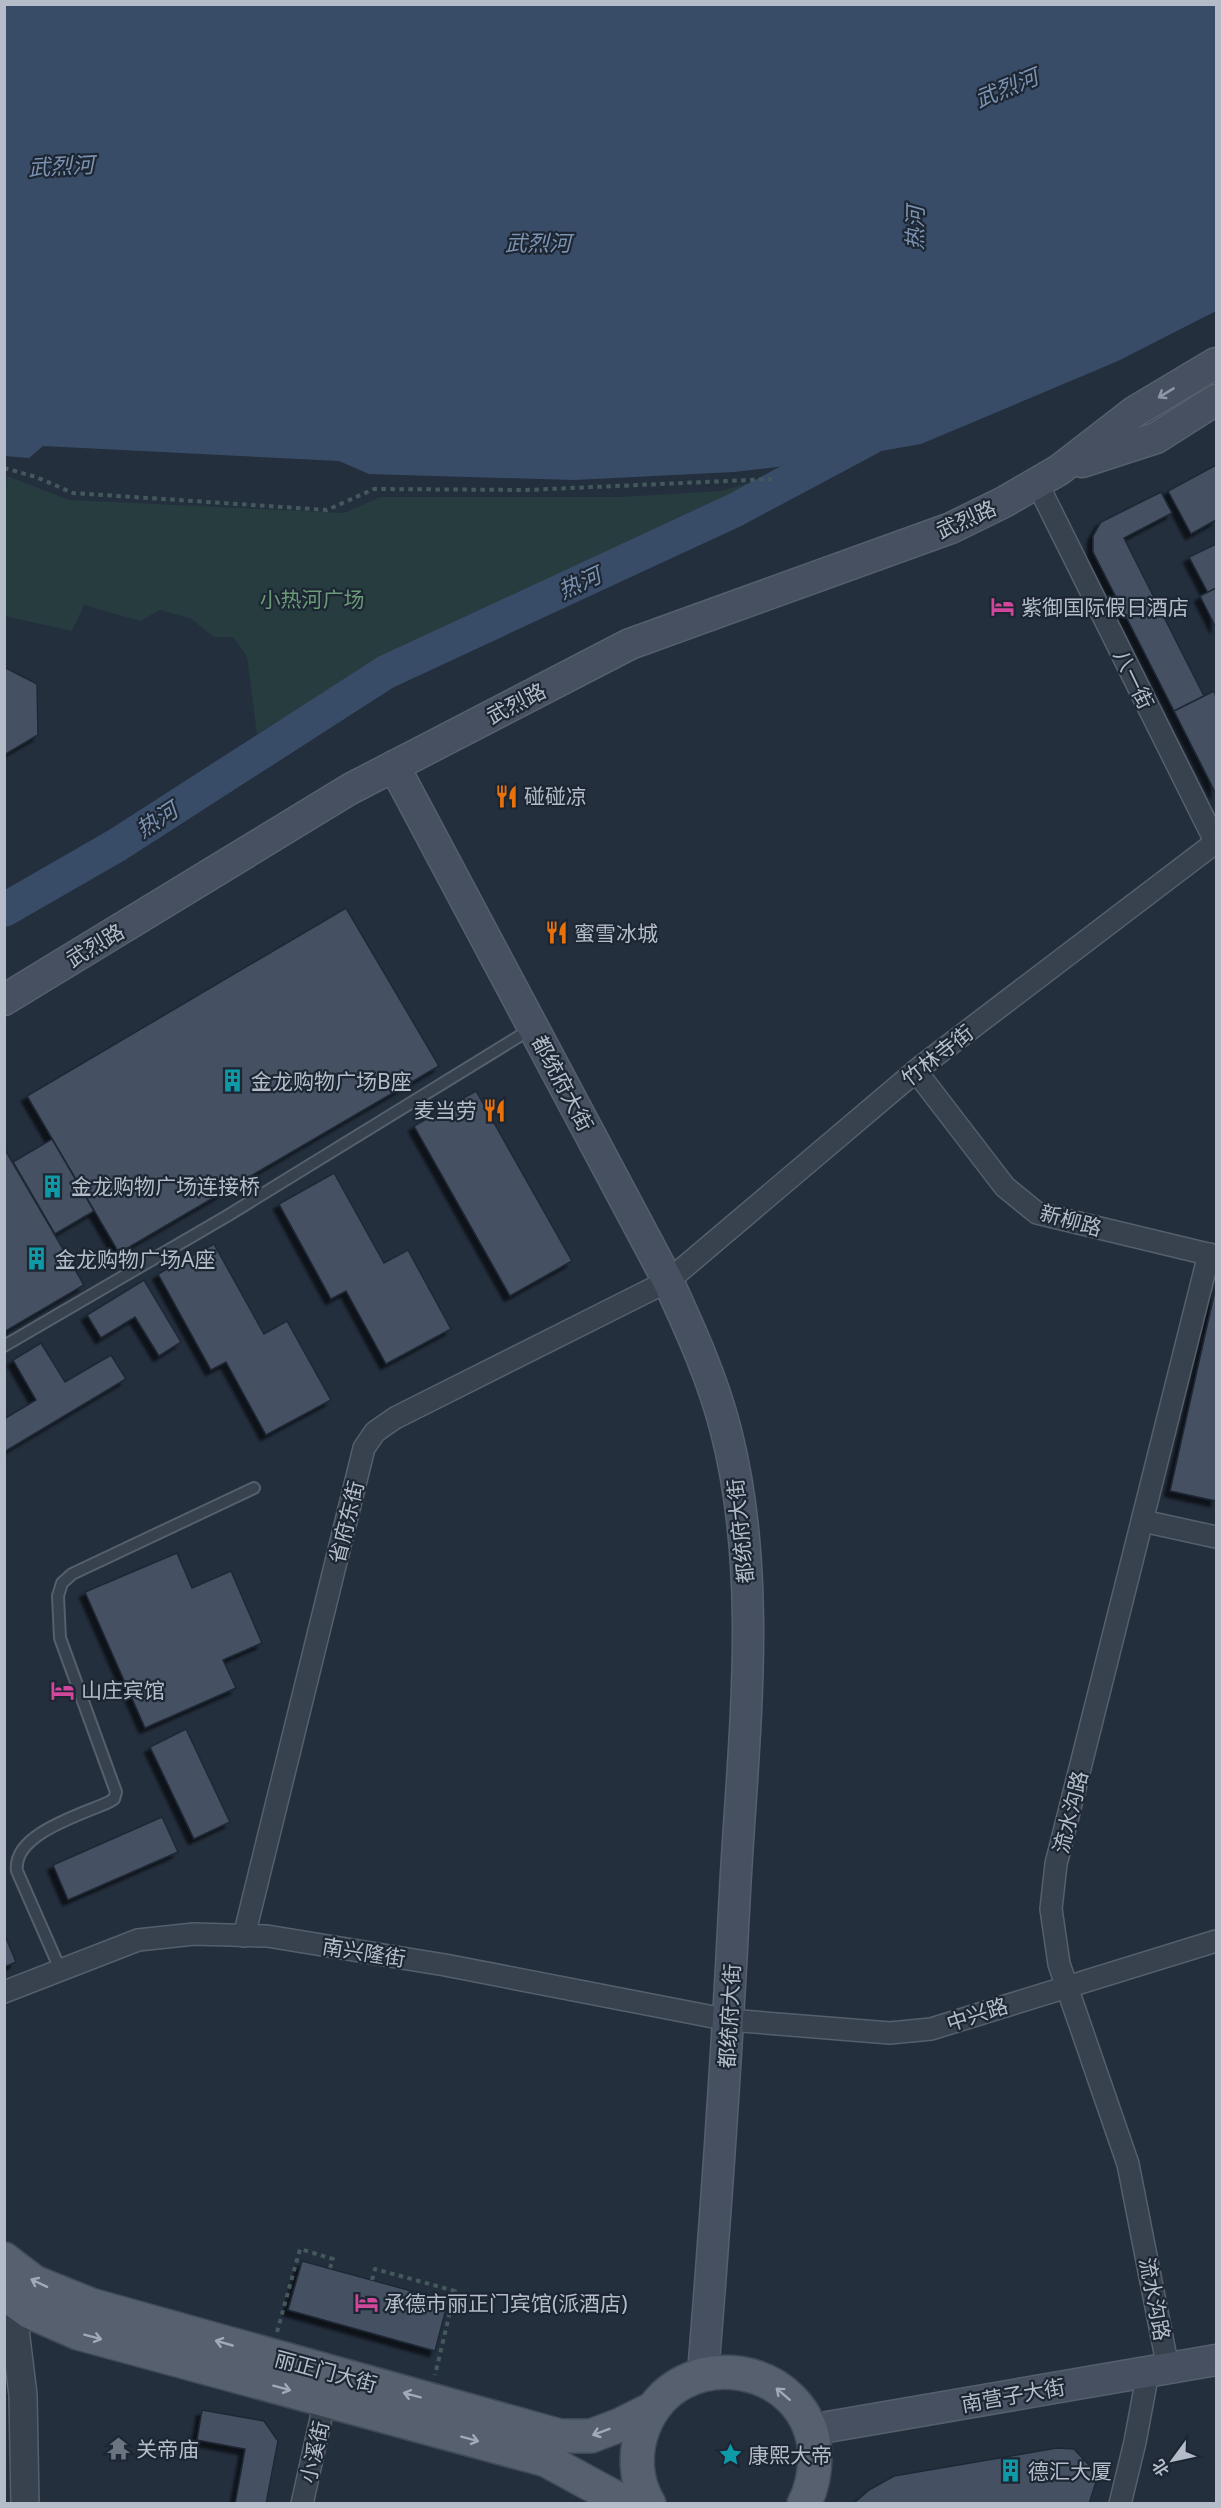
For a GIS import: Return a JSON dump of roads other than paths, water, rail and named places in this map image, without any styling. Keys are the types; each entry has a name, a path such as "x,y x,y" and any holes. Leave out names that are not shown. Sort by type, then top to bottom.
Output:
{"main road":[{"name":"武烈路","path":"4,1000 350,789 630,644 951,528 1048,476 1134,412 1216,363"},
{"name":"武烈路","path":"1048,476 1156,438 1216,400"},
{"name":"都统府大街","path":"394,766 668,1281 698,1346 726,1431 741,1509 750,1646 729,2020 703,2374"},
{"name":"丽正门大街","path":"4,2259 34,2282 91,2305 560,2436 591,2436 654,2408"},
{"name":"丽正门大街","path":"8,2295 30,2312 78,2333 546,2460 627,2504"},
{"name":"南营子大街","path":"810,2430 1216,2360"},
{"path":"649,2504 639,2481 638,2450 646,2421 654,2408 676,2387 703,2374 735,2372 767,2382 782,2391 794,2403 810,2430 815,2466 812,2483 804,2504"}],"street":[{"name":"八一街","path":"1048,476 1216,842"},
{"name":"竹林寺街","path":"668,1281 916,1071 1216,842"},
{"name":"新柳路","path":"916,1071 1005,1187 1037,1213 1213,1255"},
{"name":"流水沟路","path":"1158,2370 1128,2164 1059,1964 1051,1909 1056,1864 1213,1255"},
{"name":"省府东街","path":"244,1936 364,1448 375,1431 395,1418 668,1281"},
{"path":"1143,1521 1216,1537"},
{"name":"南兴隆街","path":"4,1992 138,1940 194,1934 267,1936 445,1965 729,2020"},
{"name":"中兴路","path":"729,2020 890,2033 931,2029 1216,1941"},
{"path":"8,2295 23,2395 25,2504"},
{"path":"1120,2504 1135,2442 1158,2370"},
{"name":"小溪街","path":"302,2504 326,2400"}],"lane":[{"path":"4,1346 237,1209 533,1028"},
{"path":"60,1970 17,1872 16,1862 29,1840 109,1802 114,1799 116,1792 60,1638 58,1596 62,1583 72,1574 254,1488"}],"water":[{"name":"武烈河","path":"4,5 1216,5 1216,311 1118,361 921,444 818,462 734,472 574,480 369,474 339,461 43,446 29,458 5,456"}],"waterway":[{"name":"热河","path":"4,910 117,845 386,672 735,510 870,438"}],"place":[{"name":"紫御国际假日酒店","path":"1003,607"},
{"name":"碰碰凉","path":"506,796"},
{"name":"蜜雪冰城","path":"556,933"},
{"name":"金龙购物广场B座","path":"233,1081"},
{"name":"麦当劳","path":"495,1110"},
{"name":"金龙购物广场连接桥","path":"53,1186"},
{"name":"金龙购物广场A座","path":"37,1259"},
{"name":"山庄宾馆","path":"63,1690"},
{"name":"承德市丽正门宾馆(派酒店)","path":"366,2303"},
{"name":"关帝庙","path":"118,2449"},
{"name":"康熙大帝","path":"730,2455"},
{"name":"德汇大厦","path":"1010,2471"}],"park label":[{"name":"小热河广场","path":"312,599"}]}
